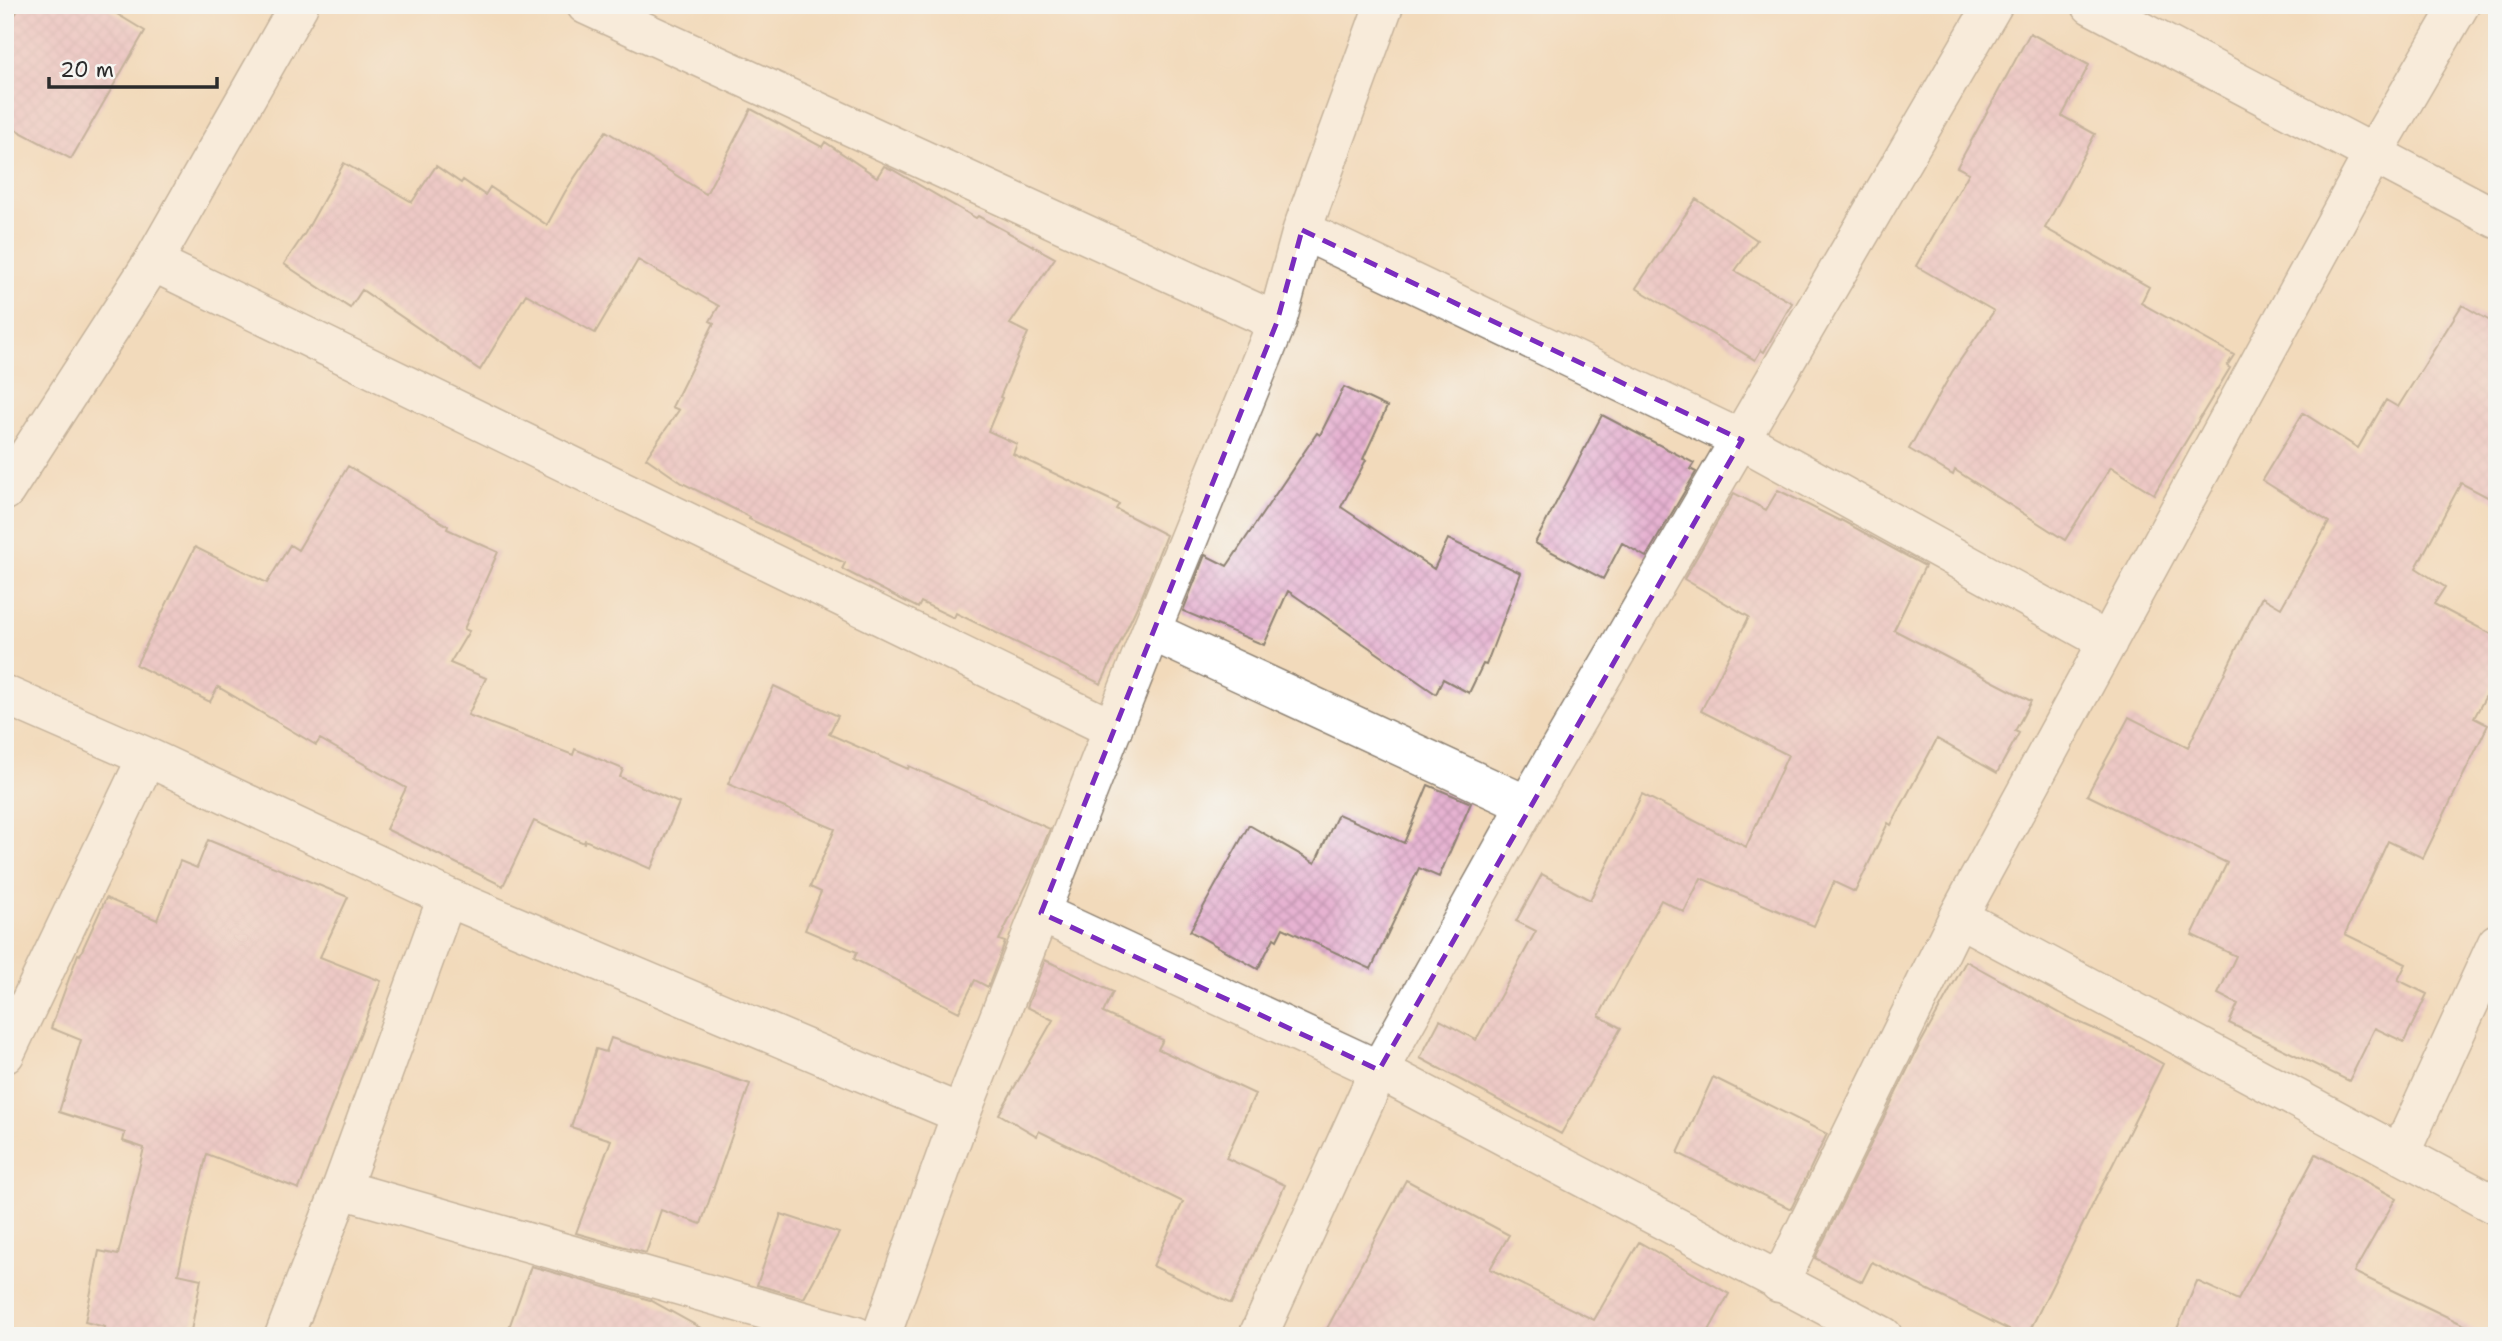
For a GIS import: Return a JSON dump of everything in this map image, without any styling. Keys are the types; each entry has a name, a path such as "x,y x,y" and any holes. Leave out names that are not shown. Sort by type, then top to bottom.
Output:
{"street":[{"path":"5,491 153,262 299,5"},
{"path":"586,5 1277,322"},
{"path":"881,1336 961,1114 1151,631 1277,322 1302,230 1384,5"},
{"path":"1258,1336 1379,1070 1527,805 1993,5"},
{"path":"2091,5 2497,219"},
{"path":"1779,1283 1958,917 2373,154 2460,5"},
{"path":"1302,230 1742,440 2108,642"},
{"path":"153,262 1113,729"},
{"path":"1151,631 1527,805"},
{"path":"5,695 147,757 447,897 961,1114"},
{"path":"5,1054 147,757"},
{"path":"284,1336 341,1189 447,897"},
{"path":"1041,913 1379,1070 1883,1336"},
{"path":"1958,917 2497,1206"},
{"path":"2400,1154 2497,943"},
{"path":"341,1189 856,1336"}],"highlighted area":[{"path":"1302,230 1742,440 1379,1070 1041,913 1277,322"}],"building":[{"path":"21,5 102,5 145,31 71,159 5,124 5,31"},
{"path":"2030,33 2089,65 2062,116 2095,134 2045,228 2149,287 2141,303 2234,355 2227,366 2230,368 2154,494 2111,467 2065,540 1955,470 1953,475 1909,449 1952,372 1994,311 1916,266 1969,173 1957,167"},
{"path":"751,109 822,147 825,142 877,177 884,166 893,170 976,218 978,216 1055,258 1010,324 1028,333 988,431 1017,444 1013,454 1119,504 1116,509 1166,535 1142,596 1101,684 956,613 954,618 921,602 918,608 842,569 845,563 749,519 750,517 682,483 646,458 679,410 672,407 714,323 710,321 719,306 638,260 595,333 526,294 480,370 362,290 350,308 284,264 305,233 344,163 412,202 436,166 485,195 490,187 547,225 565,192 606,131 706,194"},
{"path":"1696,199 1757,240 1735,271 1792,303 1764,352 1761,350 1755,360 1636,288"},
{"path":"2462,305 2497,325 2497,502 2461,483 2416,568 2445,587 2434,604 2497,637 2497,675 2474,718 2488,725 2423,858 2388,841 2345,934 2406,964 2398,980 2427,994 2404,1042 2375,1028 2349,1081 2229,1023 2238,1004 2218,994 2236,956 2192,935 2227,863 2087,795 2129,717 2188,747 2262,597 2281,608 2329,522 2262,480 2303,413 2358,448 2386,400 2398,407"},
{"path":"1344,387 1387,407 1363,459 1366,460 1341,507 1434,569 1448,539 1521,573 1486,665 1483,664 1469,693 1443,679 1436,694 1288,591 1264,645 1183,611 1205,555 1227,566 1317,433 1320,435"},
{"path":"1602,415 1694,463 1690,469 1696,472 1646,557 1622,543 1603,579 1535,543"},
{"path":"348,466 448,526 447,529 498,552 464,629 469,631 450,663 486,678 468,715 573,755 575,749 623,769 620,777 679,803 651,869 534,821 503,886 386,829 406,788 320,739 316,745 218,687 210,702 136,665 195,547 267,583 290,545 298,550"},
{"path":"1778,490 1841,520 1925,566 1894,630 2031,701 2015,731 2019,733 1997,773 1937,739 1891,825 1888,823 1855,892 1834,882 1814,926 1701,878 1684,912 1661,900 1599,1016 1621,1028 1561,1134 1420,1058 1440,1020 1476,1040 1536,931 1516,921 1542,874 1590,900 1642,794 1746,847 1788,755 1701,711 1749,617 1684,579 1734,493 1766,510"},
{"path":"774,686 838,716 829,734 908,769 909,766 1050,829 1030,878 999,940 1005,942 988,987 975,980 959,1012 854,959 857,952 805,930 821,892 810,887 835,829 728,784"},
{"path":"1428,785 1471,803 1439,877 1419,868 1371,969 1283,928 1277,940 1274,938 1258,969 1190,931 1249,825 1315,863 1338,814 1404,843"},
{"path":"208,840 348,897 320,957 381,981 299,1189 207,1154 178,1274 201,1279 190,1336 102,1336 105,1327 85,1322 99,1251 118,1255 144,1148 123,1141 125,1133 59,1112 81,1040 51,1028 78,954 80,955 106,898 157,920 180,861 197,868"},
{"path":"1045,960 1113,992 1103,1013 1163,1040 1158,1049 1255,1094 1226,1158 1285,1185 1231,1304 1153,1266 1183,1202 1039,1131 1037,1136 999,1114 1053,1020 1027,1007"},
{"path":"1966,961 2065,1016 2124,1042 2163,1064 2027,1336 2021,1336 1872,1262 1862,1282 1815,1258 1918,1048"},
{"path":"611,1038 750,1084 701,1224 661,1210 646,1253 576,1233 611,1140 571,1127 596,1049 606,1052"},
{"path":"1713,1077 1827,1134 1791,1209 1678,1153"},
{"path":"2316,1154 2396,1198 2354,1272 2487,1336 2174,1336 2197,1281 2238,1300"},
{"path":"1406,1180 1509,1235 1490,1269 1594,1320 1639,1242 1729,1294 1706,1336 1323,1336"},
{"path":"781,1214 839,1233 804,1298 757,1285"},
{"path":"531,1266 650,1300 715,1336 506,1336"}]}
